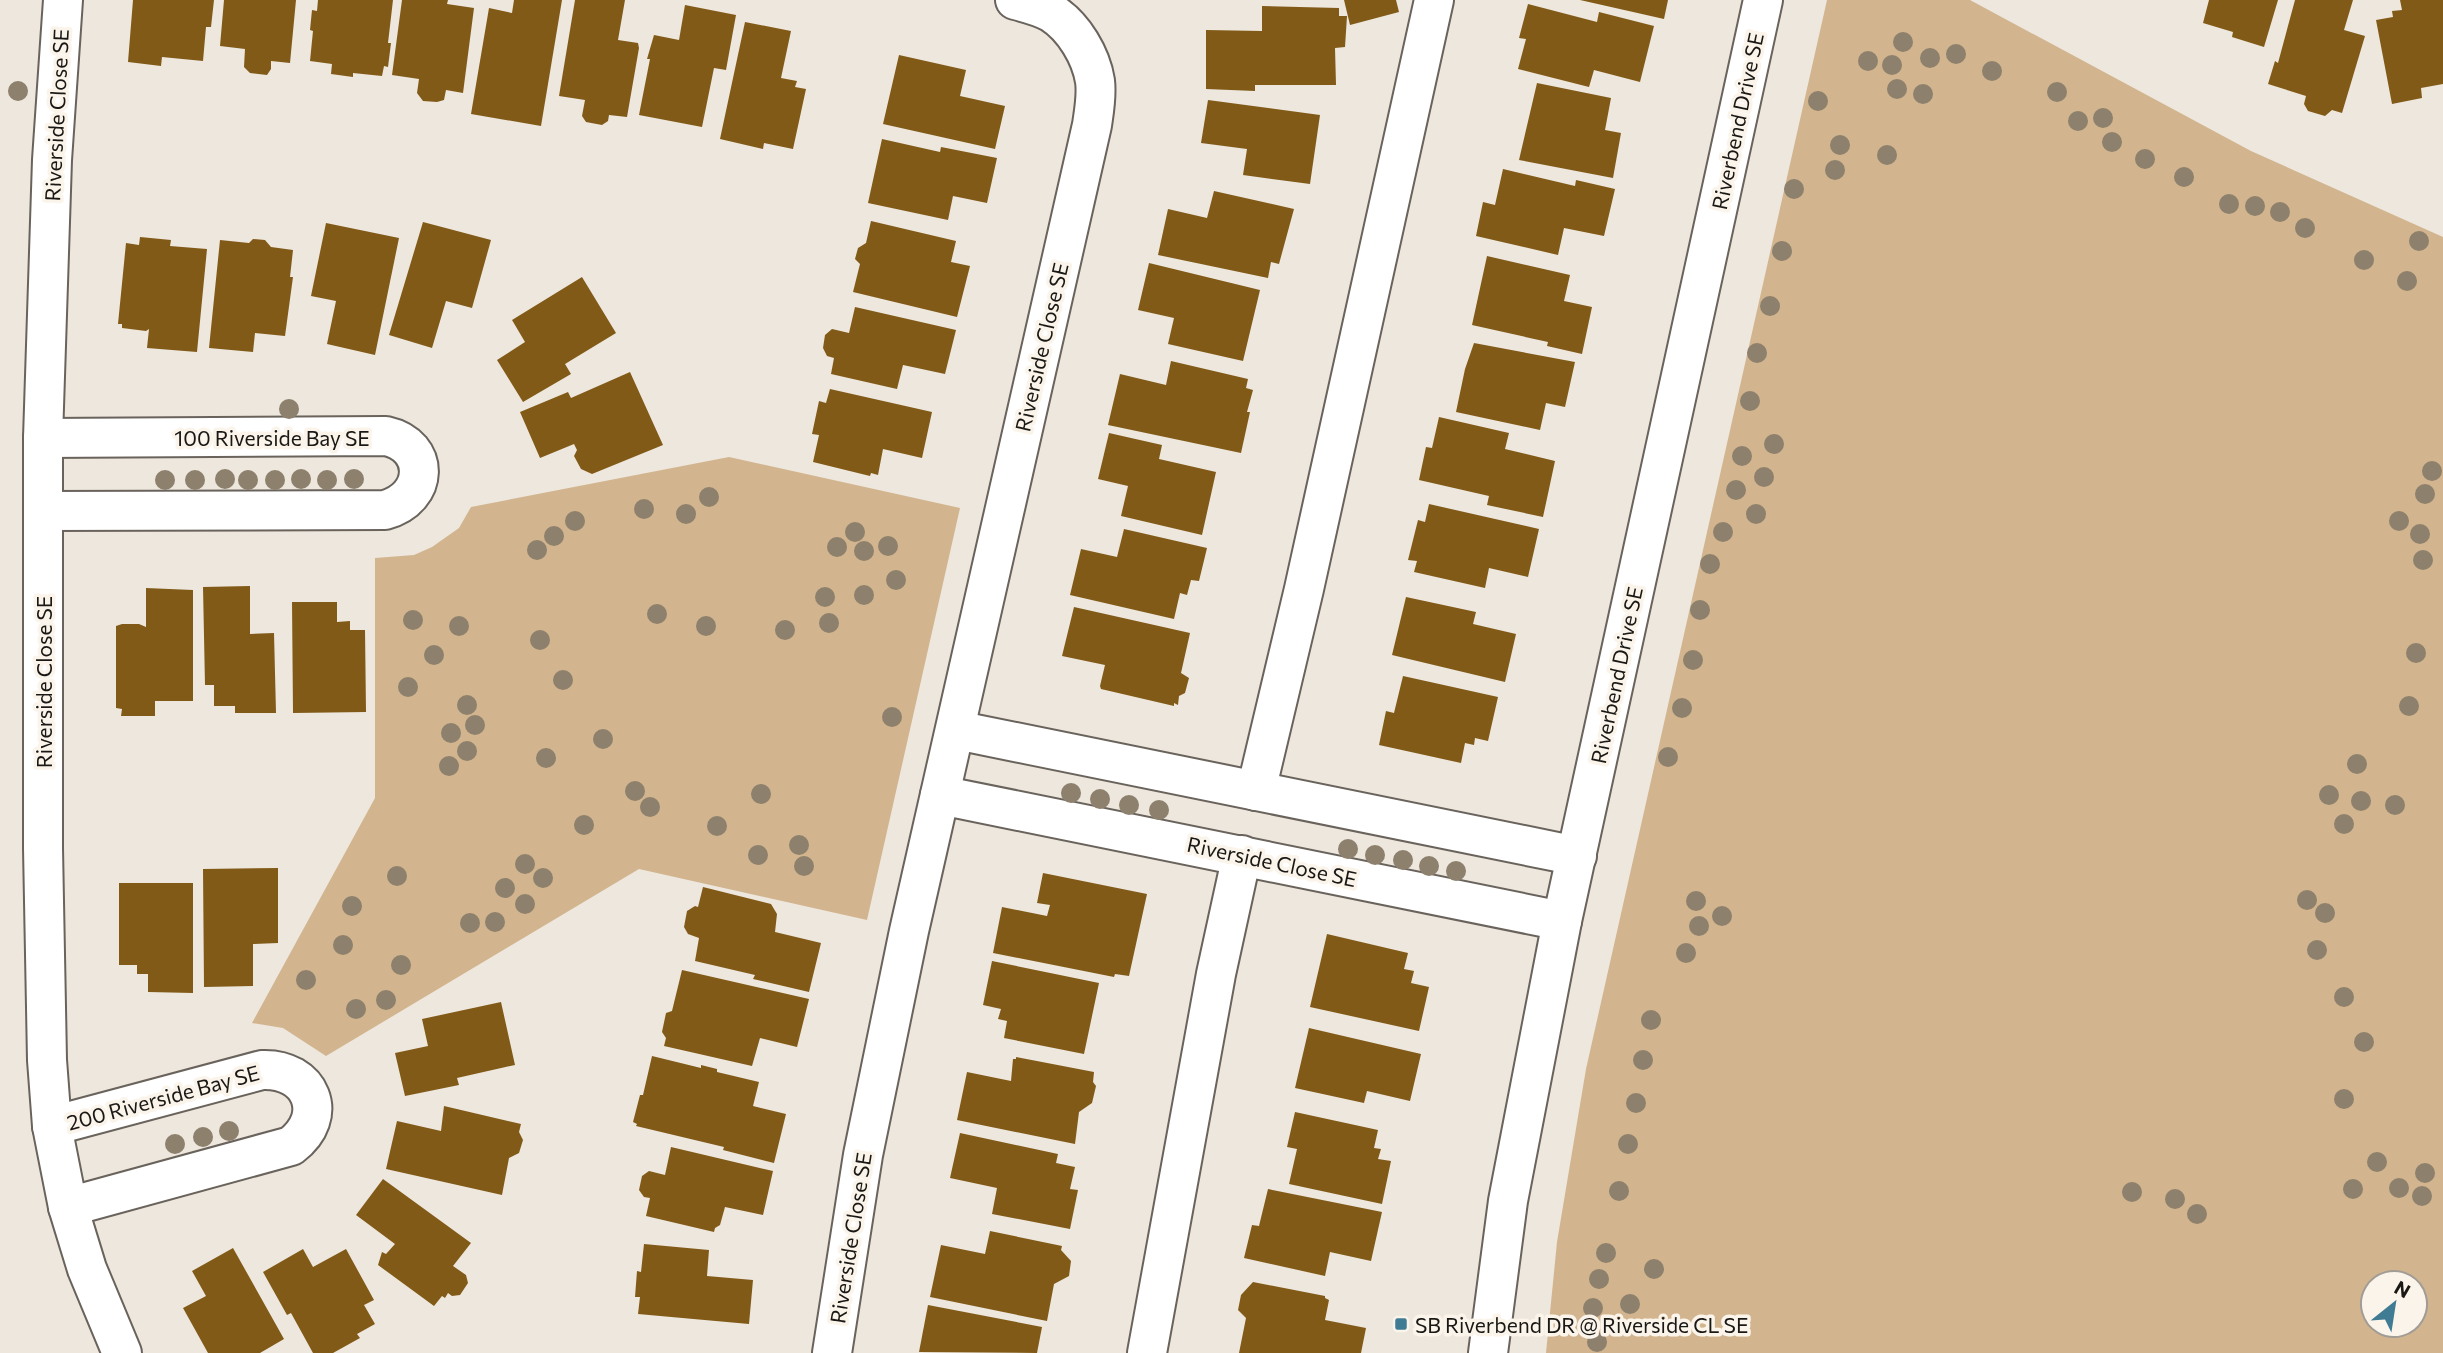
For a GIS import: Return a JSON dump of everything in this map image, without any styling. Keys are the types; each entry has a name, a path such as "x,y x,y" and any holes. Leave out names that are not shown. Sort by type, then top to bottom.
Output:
{"street":[{"name":"Riverside Close SE","path":"63,0 52,160 43,438 47,1060 52,1126 68,1207 87,1269 122,1353"},
{"name":"Riverside Close SE","path":"832,1353 863,1154 909,931 1096,100 1095,80 1085,50 1069,29 1052,13 1016,0"},
{"path":"1256,791 1304,589 1434,0"},
{"name":"Riverbend Drive SE","path":"1488,1353 1508,1201 1562,921 1763,0"},
{"name":"100 Riverside Bay SE","path":"43,438 386,436 398,438 408,446 416,456 419,469 418,481 405,502 385,510 43,511"},
{"path":"956,730 1577,856"},
{"name":"Riverside Close SE","path":"940,795 1562,921"},
{"path":"1147,1353 1216,975 1242,855"},
{"name":"200 Riverside Bay SE","path":"52,1126 262,1070 275,1069 289,1073 307,1090 311,1103 312,1116 308,1128 301,1139 291,1146 68,1207"}],"shaded area":[{"path":"1827,0 1970,0 2251,151 2443,237 2443,1353 1546,1353 1557,1242 1586,1069"},
{"path":"729,457 960,508 867,920 639,869 326,1056 283,1028 252,1023 375,798 375,558 414,555 432,547 459,528 471,507"}],"building":[{"path":"133,0 214,0 211,27 206,27 203,61 162,57 161,66 128,62"},
{"path":"224,0 296,0 290,63 271,61 271,69 267,75 250,73 244,67 245,49 220,46"},
{"path":"318,0 393,0 388,67 384,66 382,76 353,73 353,77 331,74 332,64 310,61 312,10 317,11"},
{"path":"402,0 448,0 447,4 474,8 463,93 446,90 444,100 423,101 417,93 419,79 392,75"},
{"path":"514,0 562,0 541,126 471,114 489,8 512,13"},
{"path":"575,0 625,0 618,40 638,43 639,48 627,117 609,115 608,121 602,125 586,122 582,116 585,100 559,96"},
{"path":"1344,0 1396,0 1399,12 1350,25"},
{"path":"1580,0 1668,0 1664,19"},
{"path":"2209,0 2278,0 2264,47 2232,37 2233,32 2203,23"},
{"path":"2295,0 2353,0 2344,30 2365,36 2342,113 2332,110 2325,116 2308,111 2304,104 2306,96 2268,84 2275,61 2278,63"},
{"path":"2400,0 2443,0 2443,84 2421,88 2422,98 2392,104 2376,20 2393,17 2392,11 2402,10"},
{"path":"1528,4 1597,22 1599,12 1654,26 1640,82 1594,70 1589,87 1518,69 1526,39 1519,38"},
{"path":"685,5 736,15 726,70 714,68 702,127 639,115 650,59 647,59 654,35 679,40"},
{"path":"1262,6 1339,8 1339,16 1347,16 1345,47 1335,48 1336,85 1255,85 1255,91 1206,89 1206,30 1262,31"},
{"path":"745,22 791,31 781,78 797,81 795,87 806,89 793,149 764,143 763,149 720,139"},
{"path":"899,55 966,70 960,96 1005,106 995,149 883,124"},
{"path":"1537,83 1611,98 1605,130 1621,133 1613,178 1519,160"},
{"path":"1208,100 1320,115 1310,184 1243,175 1247,149 1201,143"},
{"path":"882,139 940,152 941,147 997,158 987,203 953,196 948,220 868,203"},
{"path":"1503,169 1575,186 1576,180 1615,189 1604,236 1564,228 1558,255 1476,236 1483,202 1495,205"},
{"path":"1214,191 1294,209 1279,264 1271,262 1268,278 1158,255 1168,209 1207,218"},
{"path":"871,221 956,241 951,262 970,266 957,317 853,292 860,264 855,259 858,248 866,243"},
{"path":"423,222 491,240 472,308 446,301 432,348 389,335"},
{"path":"326,223 399,238 375,355 327,344 336,301 311,296"},
{"path":"140,237 171,240 170,246 207,249 197,352 147,348 149,329 146,331 122,328 122,324 118,324 126,243 139,245"},
{"path":"253,239 265,240 271,247 293,250 290,277 293,277 285,336 255,333 253,352 209,348 220,240 249,243"},
{"path":"1487,256 1570,275 1564,301 1592,307 1582,354 1547,346 1548,342 1472,325"},
{"path":"1149,263 1260,290 1243,361 1168,344 1174,318 1138,310"},
{"path":"582,277 616,333 565,364 571,374 523,402 497,360 525,342 512,320"},
{"path":"855,307 956,330 945,374 903,365 897,389 831,374 834,358 827,356 823,348 825,335 832,329 849,333"},
{"path":"1474,343 1575,362 1565,407 1546,403 1540,430 1456,412 1465,369"},
{"path":"1171,361 1248,379 1246,388 1253,390 1241,453 1108,425 1120,374 1166,385"},
{"path":"630,372 663,445 592,474 581,469 574,456 577,450 574,444 540,458 520,412 568,392 571,398"},
{"path":"830,389 932,412 922,458 883,449 878,475 871,473 870,476 813,462 819,435 812,434 819,401 826,403"},
{"path":"1439,417 1509,433 1505,449 1555,461 1543,517 1487,505 1489,496 1419,480 1426,447 1432,448"},
{"path":"1109,433 1162,445 1159,459 1216,472 1202,535 1121,516 1128,486 1098,479"},
{"path":"1429,504 1539,529 1528,577 1489,568 1485,588 1414,572 1417,561 1408,560 1418,520 1425,522"},
{"path":"1124,529 1207,548 1199,581 1191,580 1187,595 1180,593 1174,619 1070,595 1081,549 1117,557"},
{"path":"250,586 250,634 274,633 276,713 235,713 235,706 214,706 214,685 205,685 203,587"},
{"path":"146,588 193,590 193,701 155,701 155,716 121,716 122,709 116,708 116,626 139,624 146,627"},
{"path":"1406,597 1476,612 1473,624 1516,634 1505,682 1392,655"},
{"path":"292,602 337,602 337,622 350,621 350,630 365,630 366,712 293,713"},
{"path":"1074,607 1190,633 1181,673 1189,678 1185,693 1179,696 1178,705 1101,689 1105,665 1062,656"},
{"path":"1403,676 1498,697 1488,741 1475,738 1474,745 1465,743 1461,763 1379,745 1386,711 1394,713"},
{"path":"278,868 278,943 253,944 253,986 204,987 203,869"},
{"path":"1043,873 1147,894 1129,976 1115,974 1114,977 993,953 1002,907 1047,916 1050,905 1037,903"},
{"path":"119,883 193,883 193,993 148,992 148,974 137,974 137,965 119,965"},
{"path":"703,887 771,904 777,914 775,932 821,943 809,992 753,979 755,975 695,961 699,938 688,934 684,927 687,911 698,907"},
{"path":"1327,934 1408,953 1404,969 1414,971 1411,983 1429,987 1419,1031 1310,1007"},
{"path":"992,961 1099,983 1084,1054 1004,1038 1007,1021 998,1019 1001,1009 983,1005"},
{"path":"682,970 809,999 797,1047 760,1038 752,1066 664,1046 666,1038 662,1032 666,1013 672,1011"},
{"path":"501,1002 515,1065 457,1078 459,1085 405,1096 395,1053 428,1046 422,1019"},
{"path":"1309,1028 1421,1054 1410,1101 1367,1091 1364,1103 1295,1088"},
{"path":"652,1056 701,1068 701,1065 717,1069 717,1072 759,1082 753,1106 786,1114 774,1163 723,1150 724,1147 636,1126 633,1122 640,1095 643,1095"},
{"path":"1016,1057 1094,1072 1093,1082 1096,1086 1092,1103 1079,1112 1075,1144 957,1120 967,1072 1011,1081 1013,1059"},
{"path":"444,1106 521,1124 519,1132 523,1140 519,1153 509,1158 502,1195 386,1169 397,1121 441,1131"},
{"path":"1295,1112 1378,1130 1374,1148 1381,1149 1378,1159 1391,1161 1382,1204 1289,1184 1297,1149 1287,1147"},
{"path":"960,1133 1058,1154 1056,1163 1075,1167 1070,1189 1078,1190 1070,1229 992,1214 997,1188 950,1178"},
{"path":"671,1147 773,1171 763,1215 725,1207 720,1225 714,1232 646,1216 650,1198 644,1197 639,1190 642,1176 649,1171 665,1175"},
{"path":"383,1179 471,1243 453,1266 466,1275 468,1283 460,1295 452,1296 448,1293 434,1306 378,1265 382,1252 386,1254 395,1244 356,1215"},
{"path":"1268,1189 1382,1212 1371,1261 1330,1252 1325,1276 1244,1258 1252,1225 1259,1226"},
{"path":"990,1231 1062,1246 1061,1250 1071,1261 1069,1276 1054,1284 1047,1321 930,1297 941,1245 985,1254"},
{"path":"644,1244 709,1250 707,1276 753,1280 749,1324 638,1314 640,1297 635,1297 637,1271 641,1272"},
{"path":"233,1248 284,1339 260,1353 208,1353 183,1308 206,1296 192,1271"},
{"path":"303,1249 313,1267 346,1249 374,1300 364,1305 375,1324 357,1334 360,1338 333,1353 313,1353 291,1313 287,1315 263,1272"},
{"path":"1253,1282 1325,1296 1329,1300 1325,1320 1366,1328 1361,1353 1239,1353 1246,1318 1238,1310 1241,1295"},
{"path":"928,1305 1042,1327 1037,1353 919,1352"}],"place":[{"name":"SB Riverbend DR @ Riverside CL SE","path":"1401,1324"}]}
